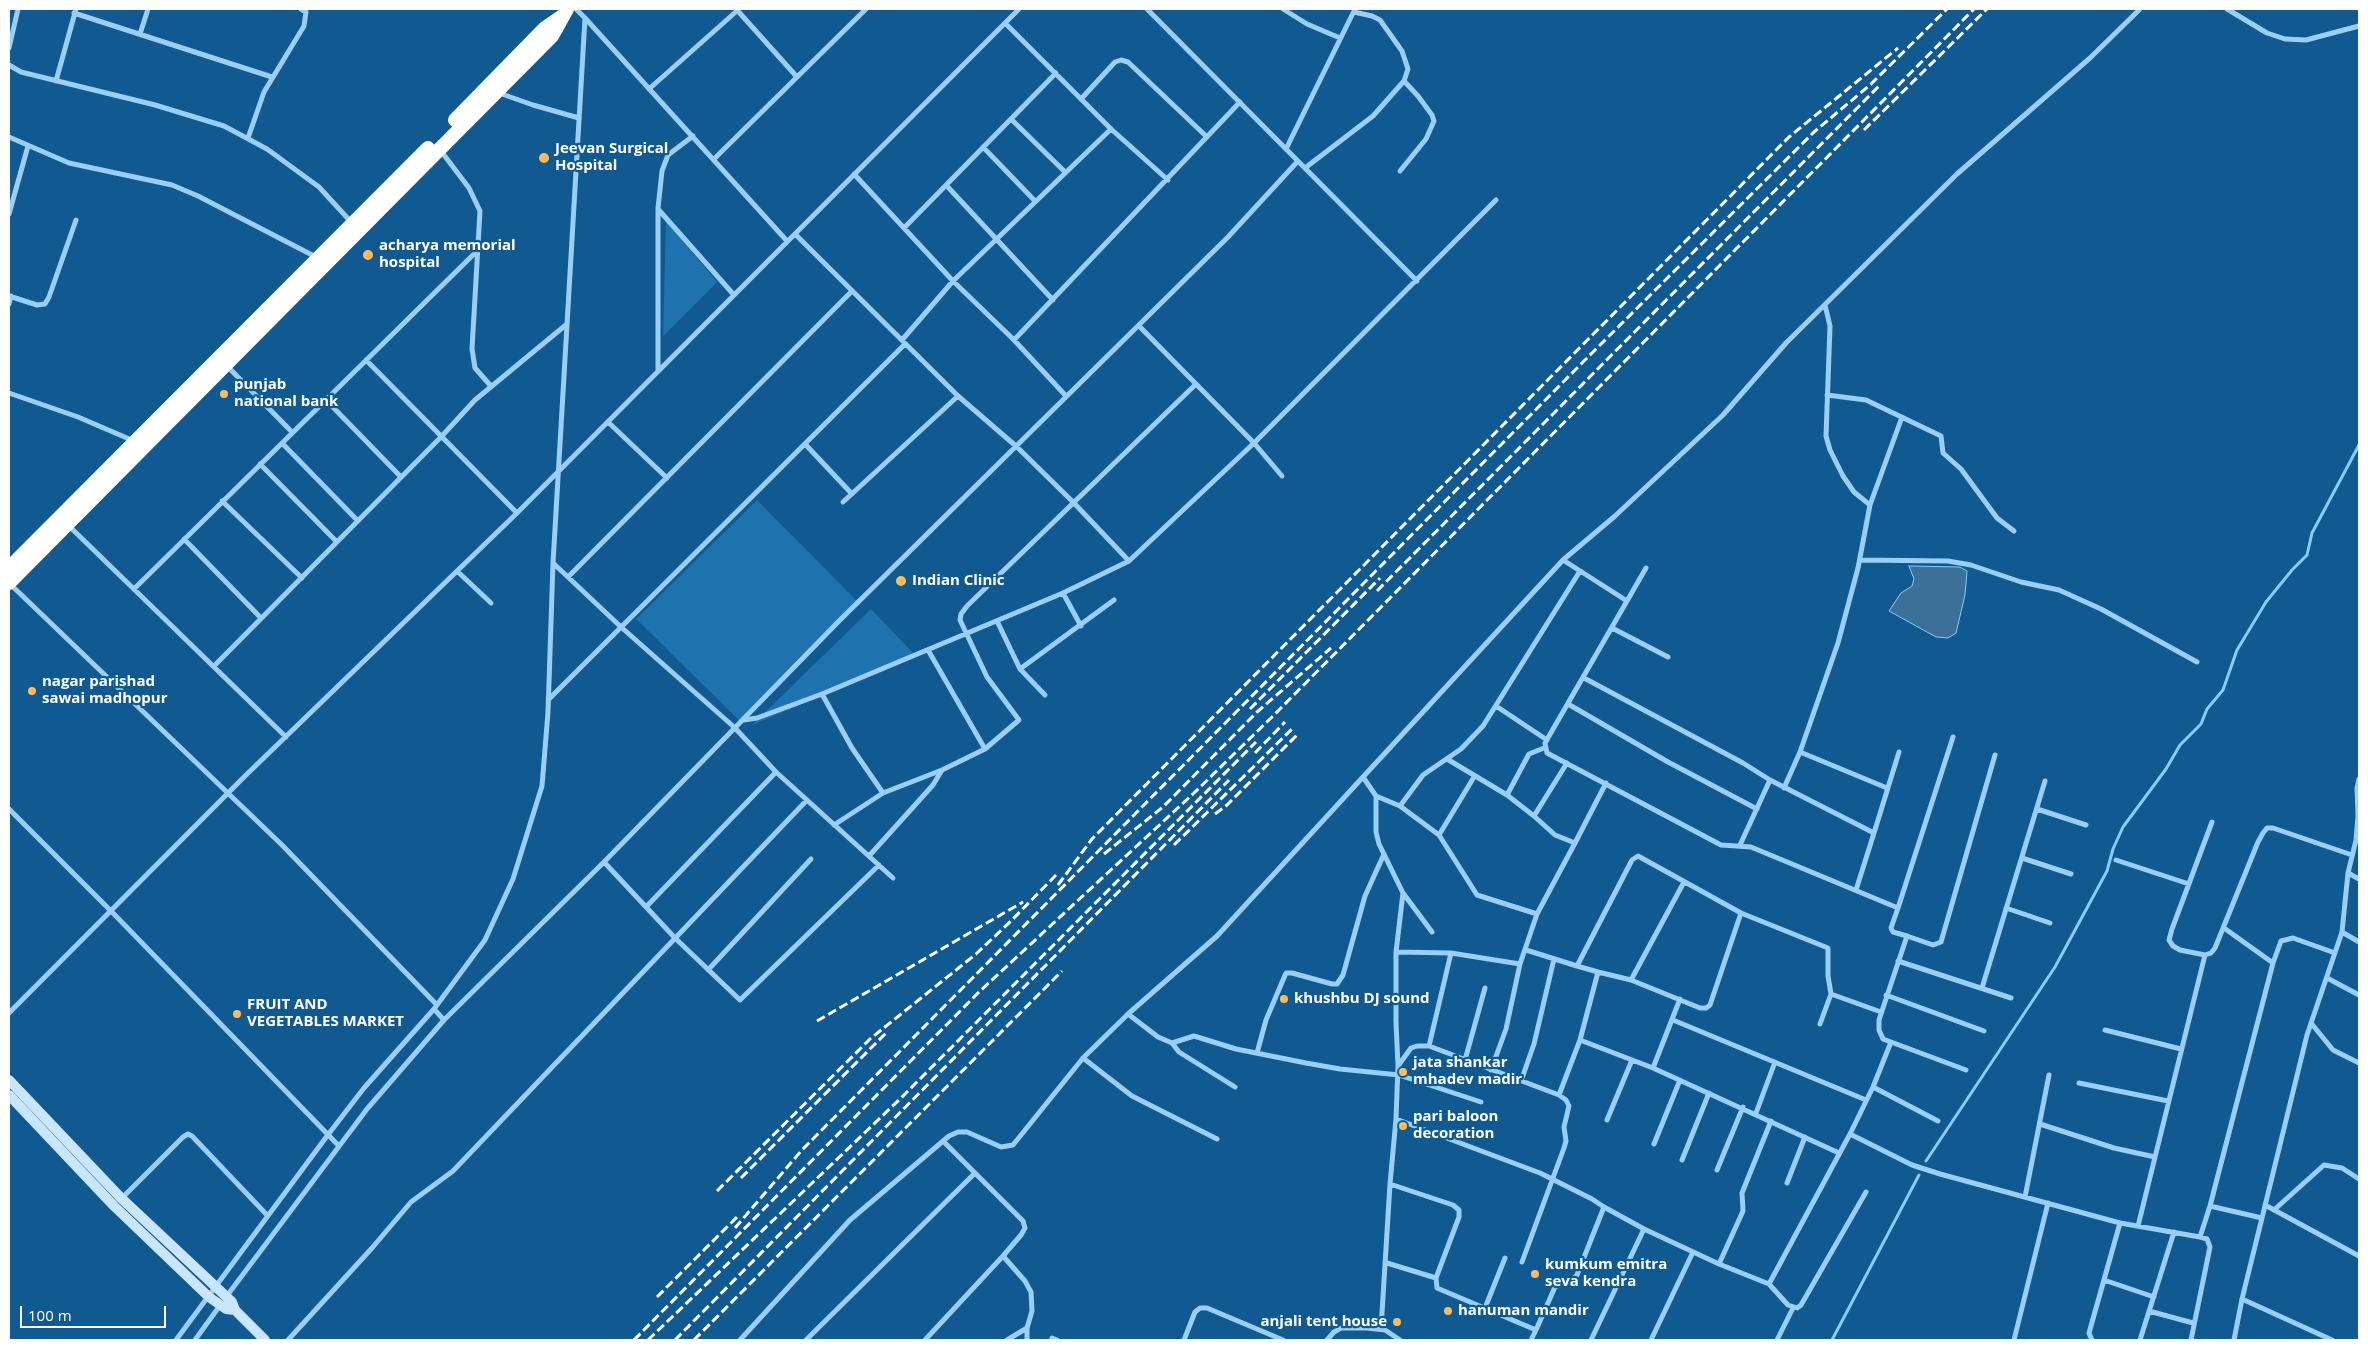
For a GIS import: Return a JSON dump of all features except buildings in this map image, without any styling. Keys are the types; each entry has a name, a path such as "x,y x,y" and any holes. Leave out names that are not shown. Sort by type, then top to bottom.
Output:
{"highway":[{"path":"9,583 552,36 569,11"},
{"path":"9,568 545,28 569,11"}],"street":[{"path":"9,48 18,9"},
{"path":"140,34 148,9"},
{"path":"248,138 264,92 304,26 306,12 302,9"},
{"path":"649,89 738,9 797,77"},
{"path":"714,159 866,9"},
{"path":"9,1013 228,794 559,471 1019,9"},
{"path":"1147,9 1417,281"},
{"path":"1283,9 1307,24 1340,38"},
{"path":"740,1340 850,1220 943,1141 958,1132 967,1132 1001,1147 1013,1145 1083,1058 1128,1014 1216,936 1563,560 1615,516 1723,415 1786,344 1957,174 2090,58 2140,9"},
{"path":"2227,9 2267,33 2285,39 2306,40 2359,26"},
{"path":"1286,148 1355,10 1372,16 1386,27 1407,61 1408,69 1404,81 1373,116 1305,168"},
{"path":"56,80 75,11 272,77"},
{"path":"569,11 585,18 787,241"},
{"path":"176,1340 267,1215 364,1088 435,1007 485,940 513,879 542,786 549,699 553,563 585,18"},
{"path":"1005,23 1110,129 1168,180"},
{"path":"1081,99 1115,62 1121,60 1128,62 1207,137"},
{"path":"9,65 21,72 203,119 248,138 319,186 352,223"},
{"path":"904,228 1056,73"},
{"path":"1400,171 1426,139 1434,121 1432,115 1418,96 1404,81"},
{"path":"496,92 579,118"},
{"path":"1014,340 1240,102"},
{"path":"1011,119 1065,172"},
{"path":"549,699 805,444 903,342 953,281 1110,129"},
{"path":"658,371 658,208 663,163 668,154 693,136"},
{"path":"9,138 68,163 172,185 198,196 317,258"},
{"path":"9,214 28,146"},
{"path":"983,147 1036,201"},
{"path":"440,149 470,188 480,211 472,350 475,368 490,385"},
{"path":"194,1340 339,1146 403,1065 444,1020 604,862 840,620 1228,237 1298,160"},
{"path":"854,174 953,281 1014,340 1066,396"},
{"path":"946,185 995,240 1053,300"},
{"path":"743,720 757,718 822,694 1063,594 1129,560 1254,442 1496,200"},
{"path":"658,208 734,295"},
{"path":"9,304 10,296 36,305 45,304 76,220"},
{"path":"795,234 958,396 1017,447 1074,502 1129,560"},
{"path":"134,589 479,249"},
{"path":"568,577 852,291"},
{"path":"1826,305 1830,326 1826,436 1842,476 1854,492 1870,505"},
{"path":"214,666 401,478 490,385 567,324"},
{"path":"1139,326 1254,442 1282,476"},
{"path":"366,360 516,513"},
{"path":"225,364 292,432"},
{"path":"834,825 883,793 942,770 985,749 1019,720 987,677 960,620 961,614 967,606 1196,384"},
{"path":"9,392 78,417 135,441"},
{"path":"1827,395 1866,400 1941,436 1944,452 1961,468 1997,518 2014,531"},
{"path":"843,502 958,396"},
{"path":"325,399 401,478"},
{"path":"1784,788 1800,752 1838,643 1860,560 1870,505 1902,417"},
{"path":"608,422 667,478"},
{"path":"282,443 358,521"},
{"path":"805,444 852,494"},
{"path":"260,464 337,542"},
{"path":"222,501 302,578"},
{"path":"66,524 286,737"},
{"path":"184,539 261,618"},
{"path":"1563,560 1627,601"},
{"path":"1860,560 1948,560 1971,565 2021,582 2059,590 2101,609 2197,662"},
{"path":"553,563 621,627 734,727 776,772 893,878"},
{"path":"1544,748 1546,740 1584,678 1646,568"},
{"path":"457,571 491,603"},
{"path":"1400,806 1423,775 1471,741 1496,706 1580,571"},
{"path":"9,583 310,873 435,1007 444,1020"},
{"path":"1063,594 1081,626"},
{"path":"1020,669 1114,600"},
{"path":"997,621 1020,669 1045,695"},
{"path":"1612,628 1668,657"},
{"path":"928,650 985,749"},
{"path":"1584,678 1743,763 1784,788 1874,832"},
{"path":"822,694 852,748 883,793"},
{"path":"1568,704 1668,762 1757,809"},
{"path":"1496,706 1546,740"},
{"path":"1953,737 1891,928 1893,932 1933,944 1941,942 1995,755"},
{"path":"1544,748 1547,752 1721,845 1740,845 1759,850 1898,908"},
{"path":"1507,795 1529,754 1544,748"},
{"path":"1800,752 1887,788"},
{"path":"1856,890 1899,752"},
{"path":"1447,759 1474,777 1507,795 1556,835 1576,843"},
{"path":"1534,816 1567,762"},
{"path":"869,856 942,770"},
{"path":"646,907 776,772"},
{"path":"1363,777 1376,796 1400,806 1439,835 1477,895 1537,914"},
{"path":"1439,835 1474,777"},
{"path":"2234,1340 2242,1299 2311,1023 2342,932 2348,873 2359,817 2356,802 2359,779"},
{"path":"1740,845 1770,780"},
{"path":"1982,988 2045,781"},
{"path":"1491,1070 1508,1022 1520,964 1537,914 1606,783"},
{"path":"1376,796 1376,832 1379,844 1403,894 1432,932"},
{"path":"288,1340 411,1202 453,1171 807,800"},
{"path":"9,809 112,911 327,1136 339,1146"},
{"path":"2037,809 2086,825"},
{"path":"2212,822 2170,940 2173,946 2180,950 2205,955 2211,953 2216,948 2258,842 2267,828 2274,828 2352,855"},
{"path":"1257,1054 1266,1020 1286,973 1332,984 1337,984 1343,975 1365,896 1384,854"},
{"path":"1577,966 1632,860 1638,856 1741,912 1828,948 1828,976 1831,994 1820,1024"},
{"path":"708,970 811,858"},
{"path":"2022,858 2071,874"},
{"path":"2116,860 2189,884"},
{"path":"604,862 675,938 740,1000 879,865"},
{"path":"2348,873 2359,879"},
{"path":"1631,980 1684,882"},
{"path":"1381,1329 1399,1075 1396,1022 1396,952 1403,894"},
{"path":"2006,908 2050,922"},
{"path":"1526,950 1631,980 1700,1008 1706,1008 1710,1005 1741,912"},
{"path":"2224,928 2273,963"},
{"path":"2342,932 2359,942"},
{"path":"1907,936 1886,995 1881,1012 1879,1030 1883,1039 1966,1070"},
{"path":"2200,1237 2210,1206 2273,963 2282,941 2294,938 2335,953"},
{"path":"1396,952 1452,953 1520,964"},
{"path":"1429,1046 1452,953"},
{"path":"2138,1226 2205,955"},
{"path":"1521,1081 1534,1044 1554,959"},
{"path":"1898,961 2011,998"},
{"path":"1559,1096 1580,1040 1598,972"},
{"path":"2327,978 2359,995"},
{"path":"1465,1060 1485,988"},
{"path":"1831,994 1881,1012"},
{"path":"1886,995 1984,1031"},
{"path":"1653,1068 1680,1000"},
{"path":"1128,1014 1158,1037 1172,1043 1179,1052 1235,1087"},
{"path":"1673,1020 1866,1100"},
{"path":"2311,1023 2333,1050 2359,1063"},
{"path":"2104,1030 2181,1049"},
{"path":"1172,1043 1194,1036 1257,1054 1340,1070 1399,1075 1481,1102"},
{"path":"1580,1040 1653,1068 1756,1113 1839,1153"},
{"path":"1769,1284 1850,1134 1873,1087 1891,1042"},
{"path":"1398,1066 1412,1048 1429,1046 1566,1100 1569,1106 1564,1127 1566,1140 1522,1262"},
{"path":"1083,1058 1132,1096 1217,1139"},
{"path":"1607,1120 1632,1060"},
{"path":"1756,1113 1775,1062"},
{"path":"2025,1197 2049,1075"},
{"path":"9,1080 117,1202 215,1288 223,1301 266,1340"},
{"path":"1654,1144 1680,1080"},
{"path":"2079,1083 2168,1101"},
{"path":"1873,1087 1938,1121"},
{"path":"1682,1160 1709,1093"},
{"path":"9,1095 117,1202 208,1297 223,1301"},
{"path":"1716,1170 1742,1107"},
{"path":"1396,1119 1540,1173 1592,1199 1644,1229 1719,1264 1769,1284 1793,1308"},
{"path":"1719,1264 1743,1211 1742,1193 1771,1120"},
{"path":"2040,1124 2114,1148 2155,1157"},
{"path":"117,1202 183,1136 188,1134 267,1215"},
{"path":"1850,1134 1912,1165 2120,1223 2200,1237 2207,1240 2210,1247 2191,1340"},
{"path":"1787,1183 1806,1137"},
{"path":"925,1340 1022,1235 1025,1228 1023,1221 943,1141"},
{"path":"2274,1210 2324,1165 2342,1168 2359,1178"},
{"path":"806,1340 975,1173"},
{"path":"1390,1184 1453,1205 1458,1210 1459,1216 1436,1278 1437,1288 1536,1330"},
{"path":"1777,1340 1793,1308 1801,1305 1866,1192"},
{"path":"2014,1340 2048,1203"},
{"path":"2265,1205 2359,1256"},
{"path":"2210,1206 2262,1218"},
{"path":"1531,1340 1555,1287 1572,1280 1577,1275 1604,1207"},
{"path":"2092,1340 2090,1333 2120,1223"},
{"path":"1591,1340 1644,1229"},
{"path":"2140,1340 2174,1232"},
{"path":"1651,1340 1693,1252"},
{"path":"1003,1256 1025,1281 1030,1292 1032,1311 1027,1328 1027,1340"},
{"path":"1485,1308 1504,1258"},
{"path":"1386,1263 1436,1278"},
{"path":"2104,1280 2154,1297"},
{"path":"2242,1299 2332,1340"},
{"path":"1184,1340 1195,1312 1200,1308 1207,1308 1283,1340"},
{"path":"2149,1311 2193,1323"},
{"path":"1007,1340 1027,1328"},
{"path":"1327,1340 1334,1332 1341,1328 1381,1329 1400,1340"}],"shaded area":[{"path":"666,221 717,282 663,336"},
{"path":"757,500 858,602 741,722 636,619"},
{"path":"1909,566 1960,567 1967,571 1965,595 1956,633 1948,638 1936,637 1889,611 1901,593 1912,586 1914,579"},
{"path":"871,609 916,656 752,725"}],"waterway":[{"path":"1926,1161 2055,967 2107,871 2113,849 2123,827 2166,769 2180,745 2201,724 2207,709 2223,690 2237,650 2266,602 2307,555 2312,533 2359,445"},
{"path":"1832,1340 1919,1175"}],"railway":[{"path":"735,1228 802,1150 1585,360 1814,132 1870,85 1947,9"},
{"path":"634,1340 979,992 1194,793 1274,715 1974,9"},
{"path":"1864,130 1987,9"},
{"path":"1058,885 1092,839 1789,137 1898,48"},
{"path":"1377,591 1881,84"},
{"path":"1250,709 1380,578"},
{"path":"1104,854 1163,807 1257,712 1331,648"},
{"path":"1255,753 1285,722"},
{"path":"1174,845 1292,729"},
{"path":"1215,814 1227,805 1297,735"},
{"path":"648,1340 900,1099 1256,742"},
{"path":"675,1340 1229,780"},
{"path":"717,1191 870,1039 976,954 1057,874"},
{"path":"817,1021 1023,902"},
{"path":"694,1340 1062,971"},
{"path":"741,1178 886,1033"},
{"path":"657,1297 738,1216"}],"place":[{"name":"Jeevan Surgical Hospital","path":"544,158"},
{"name":"acharya memorial hospital","path":"368,255"},
{"name":"punjab national bank","path":"224,394"},
{"name":"Indian Clinic","path":"901,581"},
{"name":"nagar parishad sawai madhopur","path":"32,691"},
{"name":"khushbu DJ sound","path":"1284,999"},
{"name":"FRUIT AND VEGETABLES MARKET","path":"237,1014"},
{"name":"jata shankar mhadev madir","path":"1403,1072"},
{"name":"pari baloon decoration","path":"1403,1126"},
{"name":"kumkum emitra seva kendra","path":"1535,1274"},
{"name":"hanuman mandir","path":"1448,1311"},
{"name":"anjali tent house","path":"1397,1322"}]}
